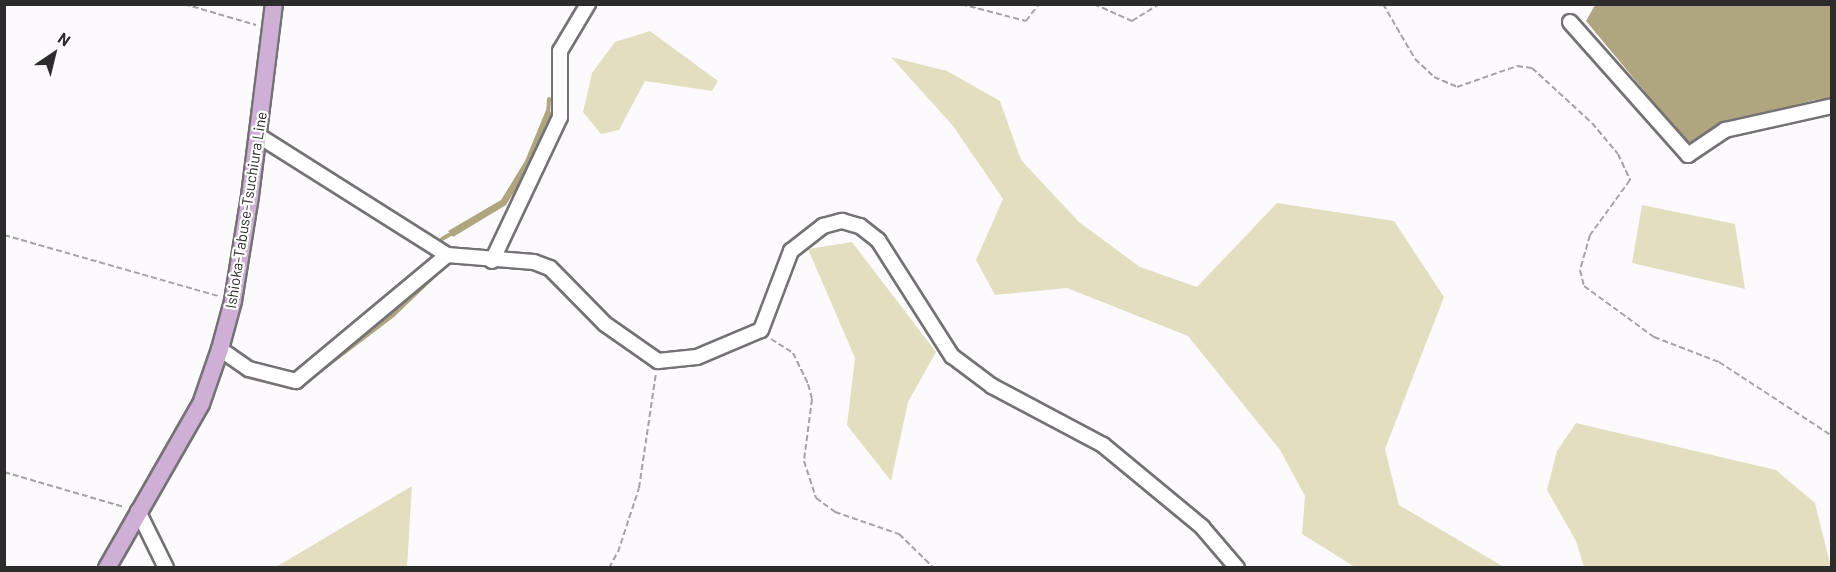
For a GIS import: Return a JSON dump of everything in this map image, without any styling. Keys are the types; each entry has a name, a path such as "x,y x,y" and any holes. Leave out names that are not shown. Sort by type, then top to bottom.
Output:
{"main road":[{"name":"Ishioka-Tabuse-Tsuchiura Line","path":"107,567 201,404 220,349 233,301 259,136 274,4"}],"street":[{"path":"492,261 560,117 560,51 588,4"},
{"path":"1570,22 1688,155 1725,130 1832,106"},
{"path":"259,136 447,255 492,261 534,262 550,268 605,324 658,361 697,357 761,330 791,251 823,226 842,221 860,226 878,240 952,356 992,386 1103,445 1202,527 1237,567"},
{"path":"220,349 249,369 296,381 447,255"},
{"path":"138,511 166,567"}],"path":[{"path":"184,4 271,30"},
{"path":"961,4 1026,21 1040,4"},
{"path":"1094,4 1132,21 1159,4"},
{"path":"1383,4 1415,59 1434,77 1457,87 1517,66 1532,68 1592,123 1618,154 1630,180 1590,235 1580,270 1584,286 1654,337 1719,362 1832,436"},
{"path":"4,235 233,301"},
{"path":"761,330 793,353 808,384 812,399 804,461 816,498 835,512 899,534 934,567"},
{"path":"609,567 618,552 639,488 658,361"},
{"path":"4,472 138,511"}],"shaded area":[{"path":"1595,5 1831,5 1831,99 1815,100 1715,126 1690,146 1586,21"},
{"path":"650,31 718,81 712,91 645,81 619,130 601,134 583,112 592,73 615,42"},
{"path":"891,57 947,71 1000,101 1021,160 1079,222 1140,267 1197,287 1277,203 1394,221 1444,297 1385,449 1399,505 1504,567 1355,567 1302,534 1305,496 1280,450 1188,336 1067,288 995,295 976,260 1003,199 953,126"},
{"path":"546,110 552,112 531,165 506,205 453,237 448,231 501,200 525,161"},
{"path":"1642,205 1735,224 1745,289 1632,263"},
{"path":"852,242 936,352 908,402 891,481 847,425 855,358 808,249"},
{"path":"432,271 437,276 394,317 297,391 244,378 234,369 238,364 296,384"},
{"path":"1576,423 1776,470 1815,503 1831,567 1584,567 1576,541 1547,490 1557,451"},
{"path":"412,486 407,567 276,567"}],"waterway":[{"path":"548,114 549,99"},
{"path":"442,239 454,232"}]}
